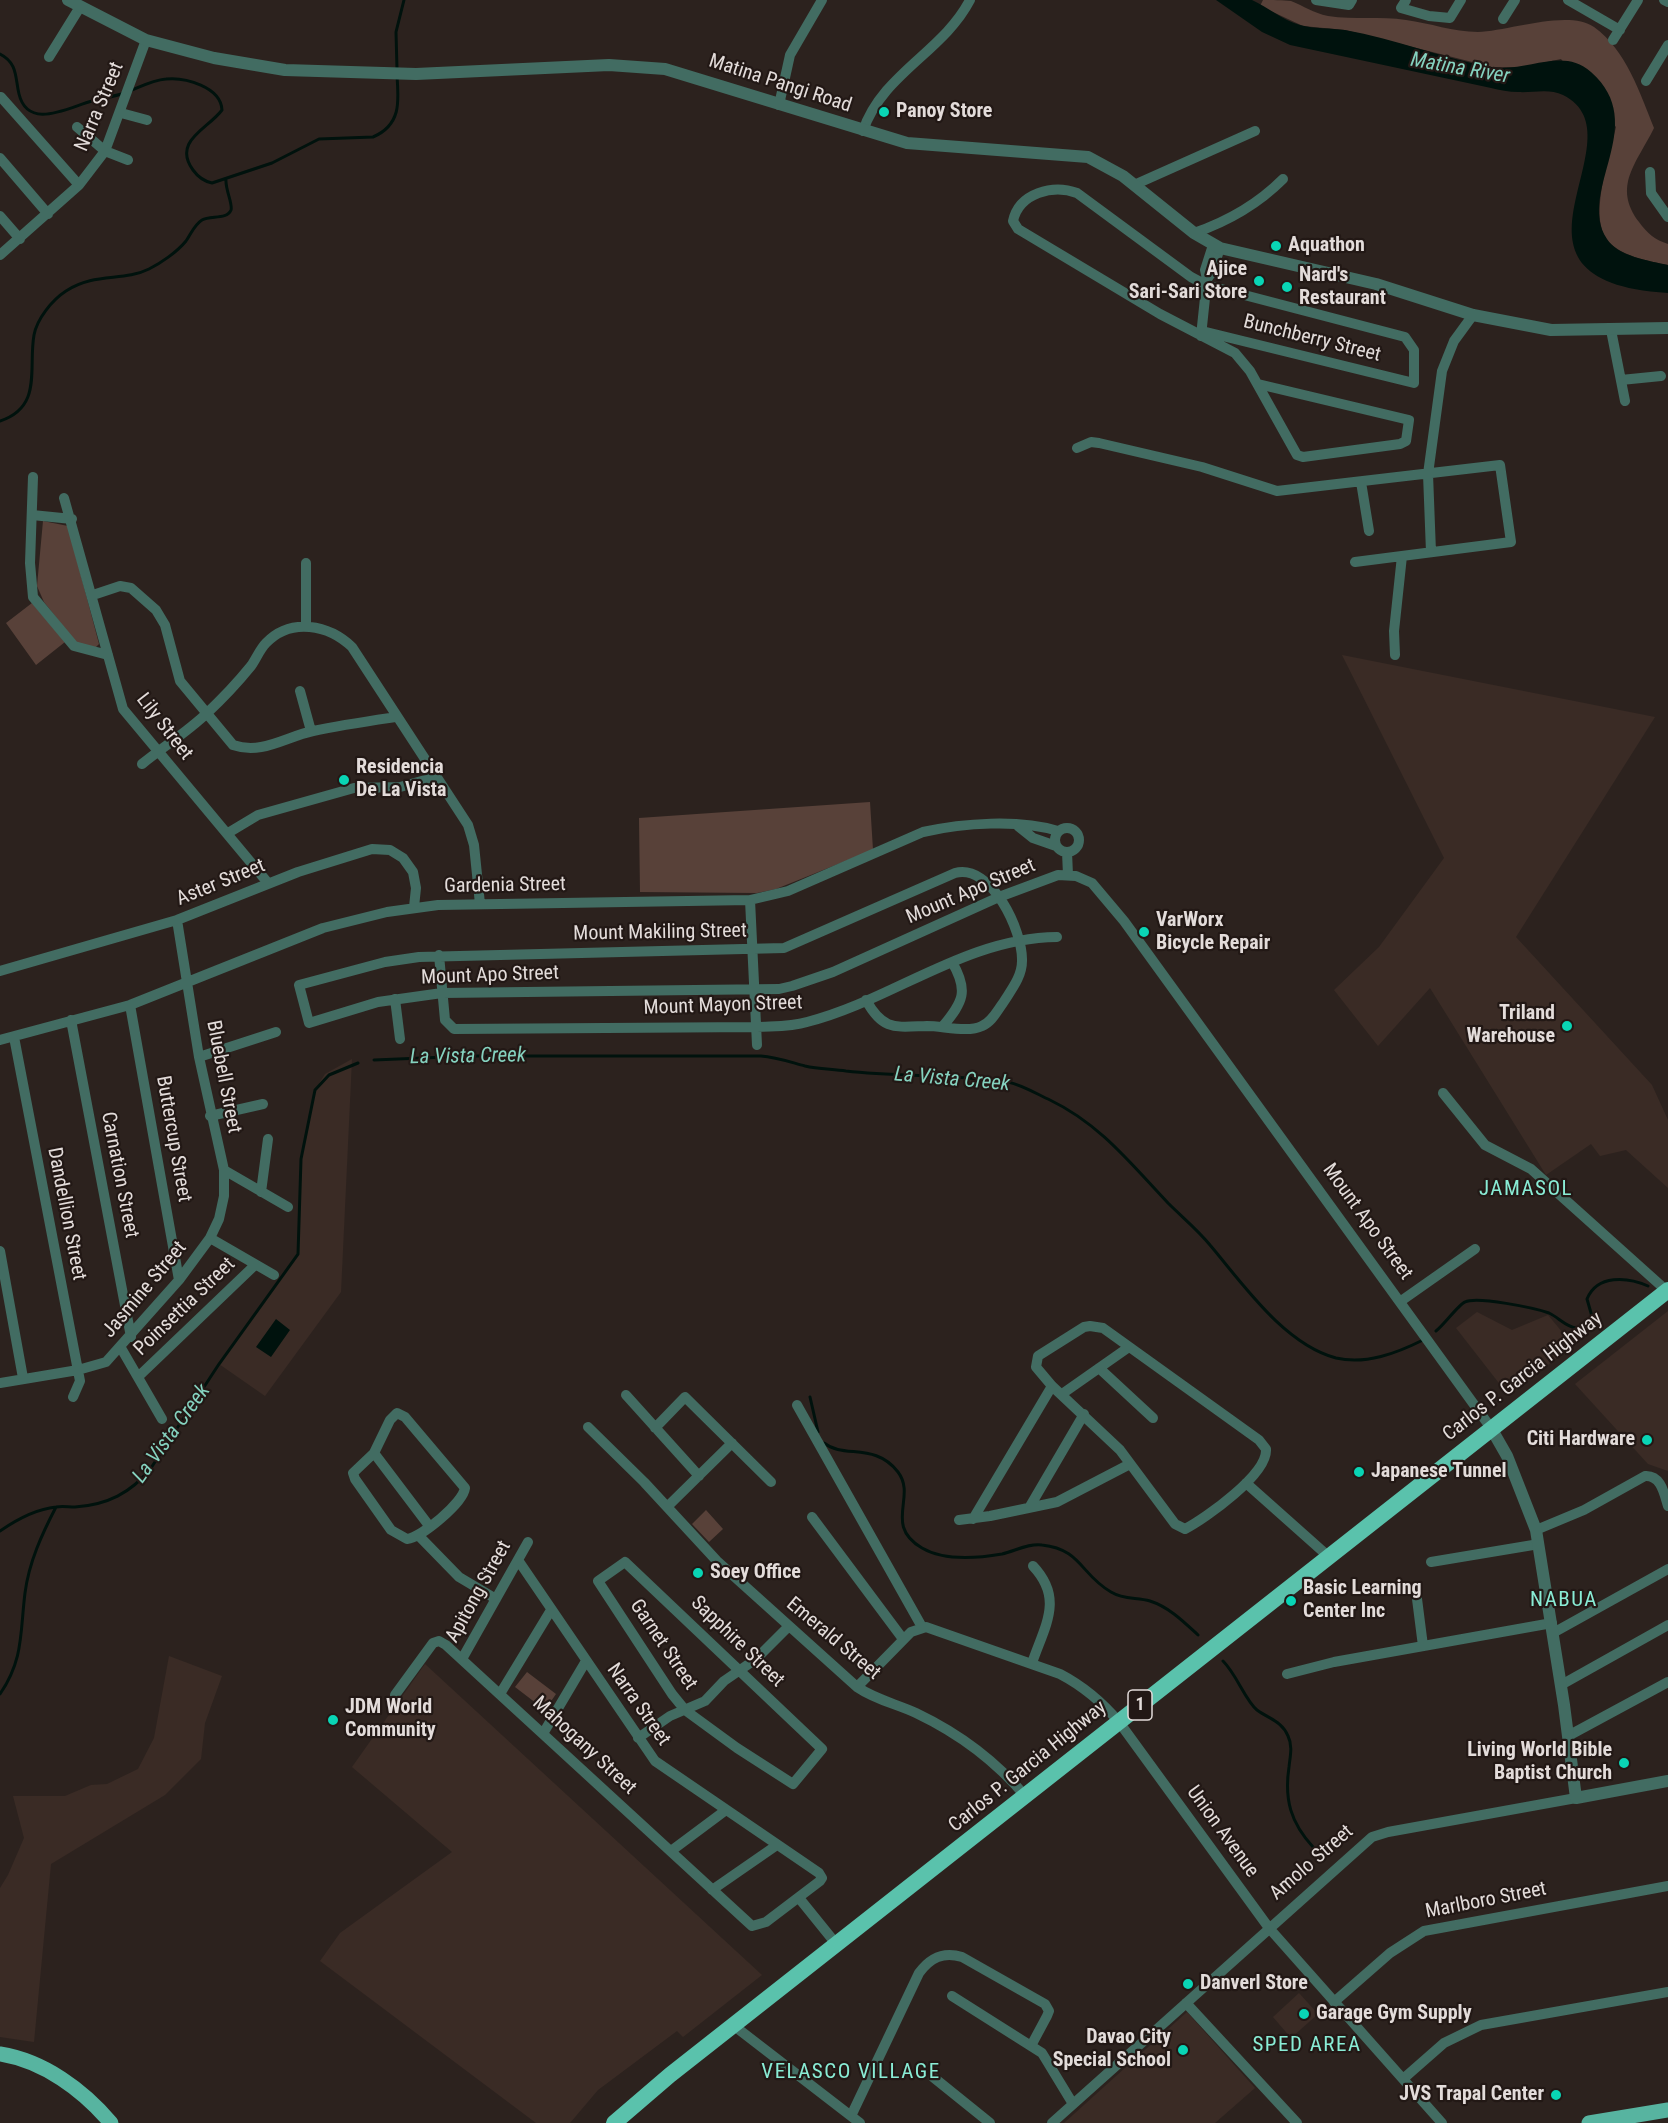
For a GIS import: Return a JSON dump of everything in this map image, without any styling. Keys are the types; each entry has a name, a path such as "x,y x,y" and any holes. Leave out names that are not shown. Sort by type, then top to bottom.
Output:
{"highway":[{"name":"Carlos P. Garcia Highway","path":"614,2123 650,2090 1026,1797 1667,1290"}],"main road":[{"path":"0,2054 20,2059 57,2076 76,2088 111,2123"},
{"path":"1589,2123 1668,2110"}],"street":[{"name":"Matina Pangi Road","path":"68,0 146,40 248,65 310,72 416,74 609,65 646,67 679,73 863,131 924,146 1079,155 1105,164 1194,233 1217,247 1384,287 1473,315 1551,330 1668,327"},
{"path":"779,105 790,55 822,0"},
{"path":"863,131 868,117 884,91 944,35 970,0"},
{"path":"1316,0 1349,5 1352,0"},
{"path":"1406,0 1401,8 1429,16 1450,18 1461,0"},
{"path":"1503,19 1515,0"},
{"path":"1568,0 1620,30"},
{"path":"1613,40 1638,0"},
{"path":"1664,0 1668,2"},
{"path":"49,57 80,7"},
{"name":"Narra Street","path":"0,255 17,236 48,214 79,184 105,151 121,113 146,40"},
{"path":"1646,81 1668,45"},
{"path":"1,97 79,184"},
{"path":"121,113 147,120"},
{"path":"77,127 105,151 128,160"},
{"path":"1134,185 1255,131"},
{"path":"0,158 48,214"},
{"path":"1650,172 1651,192 1668,217"},
{"path":"1194,233 1235,216 1260,201 1283,179"},
{"path":"1207,282 1191,278 1087,199 1071,191 1055,189 1036,194 1018,208 1012,221 1018,229 1236,353 1258,384 1297,455 1304,457 1404,442 1409,420 1258,384"},
{"path":"0,216 17,236"},
{"path":"0,231 17,236"},
{"path":"1202,333 1207,282 1212,272 1217,247"},
{"name":"Bunchberry Street","path":"1202,333 1242,340 1413,383 1414,350 1405,337 1207,282"},
{"path":"1431,552 1428,474 1442,371 1454,341 1473,315"},
{"path":"1611,330 1625,401"},
{"path":"1236,353 1242,340"},
{"path":"1622,380 1661,376"},
{"path":"1077,448 1090,442 1099,443 1202,467 1277,491 1500,465 1511,542 1355,562"},
{"path":"33,477 30,563 33,597 74,646 108,655"},
{"path":"1361,482 1369,531"},
{"name":"Lily Street","path":"64,498 72,519 123,709 268,883"},
{"path":"32,515 72,519"},
{"path":"1395,655 1394,631 1402,556"},
{"path":"306,563 306,626"},
{"path":"93,595 120,586 131,588 145,598 156,610 165,626 177,674 206,714 233,745 245,749 260,749 311,731 396,717"},
{"path":"142,764 206,714 251,665 266,643 289,629 306,626 325,629 340,635 352,647 468,825 474,845 480,904"},
{"path":"300,691 311,731"},
{"path":"228,833 258,815 354,788 400,787 436,777"},
{"name":"Gardenia Street","path":"0,1040 130,1005 323,928 414,907 750,900 788,891 923,832 966,825 1040,826 1058,831"},
{"path":"1018,826 1033,838 1067,852"},
{"path":"1056,846 1054,840 1058,831 1070,828 1078,835 1077,847 1067,852"},
{"name":"Aster Street","path":"0,971 177,920 268,883 372,849 390,850 403,858 412,872 416,888 414,907"},
{"path":"1067,852 1068,875"},
{"name":"Mount Makiling Street","path":"309,1023 299,985 385,962 439,955 784,948 960,871 979,876 999,897"},
{"name":"Mount Apo Street","path":"309,1023 395,999 442,993 779,989 809,982 1041,879 1068,875 1087,880 1105,896 1491,1428"},
{"path":"866,1000 873,1014 885,1024 977,1028 993,1017 1021,970 1021,951 1018,939 999,897"},
{"path":"750,900 758,1045"},
{"name":"Bluebell Street","path":"177,920 210,1116 224,1170 224,1196 210,1238"},
{"name":"Mount Mayon Street","path":"442,993 448,1026 457,1029 757,1027 806,1023 866,1000 986,948 1018,939 1057,937"},
{"path":"439,955 442,993"},
{"path":"943,1026 960,1002 963,992 959,974 952,962"},
{"path":"395,999 400,1039"},
{"name":"Buttercup Street","path":"130,1005 179,1280"},
{"name":"Carnation Street","path":"71,1020 131,1336"},
{"path":"199,1057 276,1032"},
{"name":"Dandellion Street","path":"14,1037 78,1370 80,1385 73,1397"},
{"path":"1443,1093 1485,1145 1531,1169 1667,1290"},
{"path":"210,1116 263,1104"},
{"path":"261,1192 268,1139"},
{"path":"224,1170 288,1207"},
{"path":"210,1238 274,1275"},
{"name":"Jasmine Street","path":"0,1383 78,1370 106,1362 121,1348 179,1280 210,1238"},
{"path":"1401,1301 1475,1249"},
{"path":"0,1251 23,1378"},
{"name":"Poinsettia Street","path":"139,1376 255,1265"},
{"path":"1084,1327 1103,1328 1129,1347 1259,1440 1266,1453 1246,1483 1189,1527 1181,1529 1130,1464 1036,1367 1038,1356 1084,1327"},
{"path":"1062,1394 1129,1347"},
{"path":"121,1348 162,1419"},
{"path":"1099,1368 1153,1418"},
{"path":"973,1519 1052,1386"},
{"path":"626,1395 699,1476"},
{"path":"656,1428 685,1396 771,1482"},
{"path":"797,1405 922,1627 911,1632 857,1687"},
{"path":"400,1413 463,1484 462,1497 430,1527 419,1536 407,1539 396,1535 355,1479 354,1471 374,1453 390,1420 400,1413"},
{"path":"1029,1508 1084,1414"},
{"name":"Emerald Street","path":"588,1427 717,1561 857,1687 876,1698 914,1712 964,1741 1001,1770 1026,1797"},
{"path":"1491,1428 1512,1467 1536,1530 1561,1685 1576,1798"},
{"path":"667,1507 732,1443"},
{"path":"374,1453 430,1527"},
{"path":"959,1520 1029,1508 1072,1496 1130,1464"},
{"path":"1536,1530 1584,1510 1633,1481 1652,1475 1661,1485 1668,1506"},
{"path":"1246,1483 1328,1556"},
{"path":"812,1517 903,1640"},
{"path":"419,1536 459,1577 496,1599"},
{"name":"Apitong Street","path":"462,1659 528,1542"},
{"path":"1431,1562 1539,1544"},
{"name":"Narra Street","path":"518,1560 655,1761 819,1873 822,1878 799,1898"},
{"name":"Garnet Street","path":"626,1562 598,1581 686,1710 737,1748 793,1784"},
{"name":"Sapphire Street","path":"626,1562 822,1749 793,1784"},
{"path":"1032,1663 1051,1602 1047,1584 1033,1566"},
{"path":"1287,1674 1334,1662 1423,1646 1552,1628 1668,1569"},
{"path":"1416,1591 1423,1646"},
{"path":"501,1694 551,1610"},
{"path":"1561,1685 1668,1625"},
{"path":"638,1738 670,1716 699,1706 789,1626"},
{"name":"Union Avenue","path":"922,1627 934,1628 996,1653 1032,1663 1075,1682 1096,1698 1119,1722 1269,1928 1442,2123"},
{"name":"Mahogany Street","path":"395,1695 433,1643 442,1642 544,1732 747,1922 755,1926 766,1922 799,1898"},
{"path":"544,1732 586,1661"},
{"path":"1568,1736 1668,1682"},
{"name":"Amolo Street","path":"1052,2123 1372,1837 1668,1781"},
{"path":"671,1851 726,1810"},
{"path":"712,1890 777,1845"},
{"name":"Marlboro Street","path":"1334,2002 1390,1953 1424,1931 1668,1886"},
{"path":"799,1898 837,1945"},
{"path":"850,2116 919,1973 938,1957 946,1954 962,1957 1046,2004 1049,2011 1032,2044"},
{"path":"1403,2079 1444,2043 1481,2025 1668,1992"},
{"path":"952,1996 1032,2044 1048,2061 1073,2104"},
{"path":"1186,2002 1297,2123"},
{"path":"733,2025 860,2123"},
{"path":"933,2077 990,2123"}],"shaded area":[{"path":"1263,0 1291,1 1328,16 1415,21 1469,32 1491,31 1554,20 1583,22 1594,27 1615,48 1631,73 1654,128 1630,175 1627,186 1628,197 1631,209 1645,230 1668,244 1668,265 1636,258 1621,251 1608,241 1602,231 1600,202 1602,186 1616,127 1561,59 1523,67 1492,67 1345,30 1303,26 1260,6"},
{"path":"43,521 68,526 99,644 95,648 78,645 44,602 37,586"},
{"path":"32,603 65,642 36,665 6,623"},
{"path":"1342,655 1655,717 1516,937 1652,1085 1668,1120 1668,1188 1626,1150 1600,1156 1591,1144 1546,1175 1430,988 1378,1046 1334,990 1379,947 1444,858"},
{"path":"870,802 873,850 776,889 757,893 640,892 639,818"},
{"path":"352,1059 341,1292 265,1396 219,1364 298,1254 301,1159 315,1090 325,1074"},
{"path":"1668,1311 1668,1471 1648,1464 1575,1384"},
{"path":"1477,1312 1512,1330 1548,1315 1573,1345 1509,1396 1456,1328"},
{"path":"706,1510 723,1529 709,1542 692,1524"},
{"path":"169,1656 222,1676 205,1723 201,1759 165,1795 51,1864 34,2042 0,2037 0,1888 24,1838 13,1796 65,1796 91,1785 107,1784 138,1769 154,1738"},
{"path":"425,1664 762,1975 683,2037 677,2031 598,2090 570,2123 536,2123 320,1961 340,1933 452,1852 352,1767"},
{"path":"527,1672 556,1694 545,1710 515,1687"},
{"path":"1299,1993 1318,2014 1291,2038 1273,2017"},
{"name":"Davao City Special School","path":"1187,2012 1255,2088 1215,2123 1064,2123"}],"water":[{"name":"Matina River","path":"1216,0 1252,0 1300,25 1364,34 1491,67 1518,67 1544,62 1568,61 1591,72 1608,92 1614,114 1614,135 1600,200 1600,220 1607,239 1618,250 1668,265 1668,293 1612,283 1582,263 1572,236 1575,205 1587,142 1583,115 1563,95 1547,91 1501,90 1290,45 1262,32"},
{"path":"276,1319 290,1330 271,1357 256,1347"}],"waterway":[{"path":"397,69 396,32 404,0"},
{"path":"0,54 13,66 19,94 24,105 31,112 50,114 124,93"},
{"path":"130,91 157,81 174,79 201,85 216,95 222,110 194,136 187,151 188,160 195,172 203,180 212,183 272,163 319,139 373,137 382,132 389,126 396,112 397,76"},
{"path":"0,421 14,415 23,406 28,396 31,385 34,335 38,323 51,305 66,291 77,285 98,279 139,273 169,257 186,241 199,222 229,213 231,207 226,179"},
{"name":"La Vista Creek","path":"374,1060 470,1056 761,1056 805,1066 866,1073 988,1079 1013,1083 1068,1110 1100,1133 1200,1234 1266,1311 1299,1340 1317,1351 1347,1360 1370,1359 1423,1340"},
{"name":"La Vista Creek","path":"0,1531 19,1519 41,1510 87,1506 118,1496 127,1491 151,1468 219,1364 298,1254 301,1159 315,1090 329,1075 358,1063"},
{"name":"La Vista Creek","path":"1436,1331 1462,1304 1481,1300 1542,1311 1573,1328 1582,1328 1593,1320 1587,1299 1598,1285 1623,1280 1648,1286"},
{"path":"810,1397 818,1432"},
{"path":"824,1443 832,1448 880,1457 898,1472 904,1491 902,1520 904,1530 922,1548 951,1557 983,1557 1032,1545 1055,1547 1073,1557 1093,1578 1111,1592 1164,1607 1198,1635"},
{"path":"0,1694 13,1669 20,1645 25,1593 33,1559 56,1507"},
{"path":"1223,1661 1253,1706 1279,1724 1290,1740 1288,1790 1291,1810 1299,1829 1313,1847"}],"place":[{"name":"Panoy Store","path":"884,112"},
{"name":"Aquathon","path":"1276,246"},
{"name":"Ajice Sari-Sari Store","path":"1259,281"},
{"name":"Nard's Restaurant","path":"1287,287"},
{"name":"Residencia De La Vista","path":"344,780"},
{"name":"VarWorx Bicycle Repair","path":"1144,932"},
{"name":"Triland Warehouse","path":"1567,1026"},
{"name":"Citi Hardware","path":"1647,1440"},
{"name":"Japanese Tunnel","path":"1359,1472"},
{"name":"Soey Office","path":"698,1573"},
{"name":"Basic Learning Center Inc","path":"1291,1601"},
{"name":"JDM World Community","path":"333,1720"},
{"name":"Living World Bible Baptist Church","path":"1624,1763"},
{"name":"Danverl Store","path":"1188,1984"},
{"name":"Garage Gym Supply","path":"1304,2014"},
{"name":"Davao City Special School","path":"1183,2050"},
{"name":"JVS Trapal Center","path":"1556,2095"}],"district":[{"name":"JAMASOL","path":"1526,1190"},
{"name":"NABUA","path":"1564,1601"},
{"name":"SPED AREA","path":"1307,2046"},
{"name":"VELASCO VILLAGE","path":"851,2073"}]}
